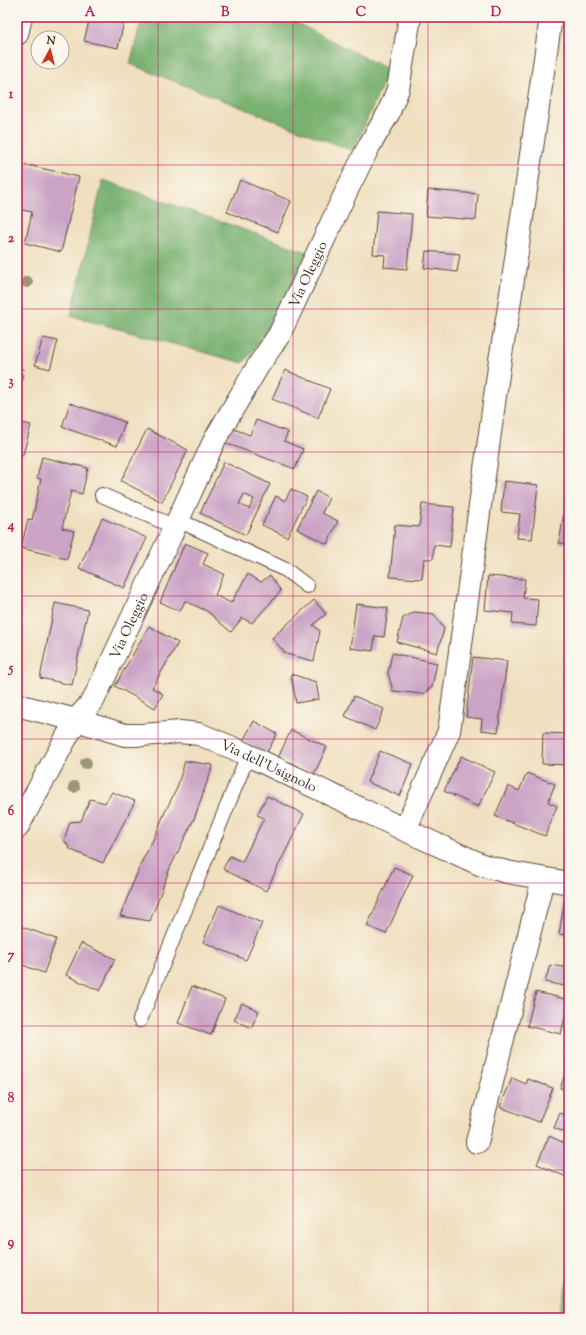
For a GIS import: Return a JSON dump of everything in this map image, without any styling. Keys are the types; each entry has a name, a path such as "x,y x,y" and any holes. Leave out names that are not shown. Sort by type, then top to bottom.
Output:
{"street":[{"path":"17,34 21,17"},
{"name":"Via Oleggio","path":"76,720 93,702 177,524 215,439 258,366 279,335 369,146 388,114 398,90 410,17"},
{"path":"405,830 449,731 500,360 551,17"},
{"name":"Via dell'Usignolo","path":"17,705 76,720 125,735 191,732 248,755 482,865 507,872 569,883"},
{"path":"17,828 76,720"},
{"path":"477,1142 543,879"}],"lane":[{"path":"102,496 177,524 286,570 307,586"},
{"path":"140,1020 248,755"}],"green space":[{"path":"142,17 285,17 389,70 353,151 130,64"},
{"path":"103,180 307,252 271,328 243,363 71,316"},
{"path":"569,1275 569,1318 557,1318"}],"building":[{"path":"90,17 125,17 118,48 84,41"},
{"path":"19,163 79,177 61,252 25,243 32,212 17,209 17,171"},
{"path":"240,180 291,201 278,232 227,212"},
{"path":"428,190 478,194 476,220 426,216"},
{"path":"377,211 412,214 407,269 384,267 385,255 373,254"},
{"path":"426,251 460,254 457,272 424,268"},
{"path":"43,338 58,341 50,369 35,365"},
{"path":"17,368 24,369 18,398 17,398"},
{"path":"285,370 330,389 318,418 272,399"},
{"path":"70,403 125,422 117,446 62,427"},
{"path":"256,420 288,432 284,441 303,449 295,469 225,443 231,428 250,435"},
{"path":"17,422 31,425 23,455 17,453"},
{"path":"147,429 188,450 162,502 121,481"},
{"path":"42,457 88,468 82,494 71,491 62,528 74,531 67,559 21,548 28,519 32,520 41,479 37,478"},
{"path":"224,462 270,484 246,535 200,513","holes":["244,494 254,499 249,509 239,504"]},
{"path":"504,481 538,485 532,539 517,538 520,514 501,512"},
{"path":"291,489 307,497 287,537 262,525 276,496 285,501"},
{"path":"569,490 569,544 559,543"},
{"path":"316,491 329,498 322,513 338,521 327,544 297,529"},
{"path":"422,504 454,507 450,547 434,545 433,559 424,559 422,579 390,577 395,525 419,527"},
{"path":"102,518 147,538 124,588 79,568"},
{"path":"185,543 208,553 203,564 224,574 215,595 231,603 248,574 261,582 270,575 281,591 252,623 242,618 231,632 207,611 185,601 180,611 160,602"},
{"path":"488,576 525,579 523,598 538,599 536,626 512,624 513,613 485,610"},
{"path":"314,600 326,614 313,625 320,631 314,661 286,654 272,638"},
{"path":"55,603 88,610 72,685 40,678"},
{"path":"356,604 388,608 384,637 375,636 373,651 350,648"},
{"path":"415,612 434,614 444,629 437,653 397,642 403,618"},
{"path":"149,626 178,643 152,688 163,694 155,708 115,686"},
{"path":"392,653 437,663 432,687 423,694 393,691 388,673"},
{"path":"473,657 507,661 498,732 481,730 482,719 466,717"},
{"path":"291,674 316,682 319,699 296,703"},
{"path":"354,696 384,709 375,730 345,716"},
{"path":"254,721 277,734 266,754 243,741"},
{"path":"291,730 327,747 314,774 278,758"},
{"path":"543,733 569,734 569,765 542,764"},
{"path":"380,751 413,764 400,796 367,782"},
{"path":"461,756 495,772 478,807 444,791"},
{"path":"185,761 213,765 194,819 170,868 150,921 120,916 142,861 177,788"},
{"path":"527,773 555,784 548,802 557,806 545,836 495,816 508,786 519,791"},
{"path":"112,792 135,801 103,863 71,850 64,840 70,822 81,821 90,799 105,803"},
{"path":"267,796 304,814 266,891 223,869 230,856 242,862 264,818 257,815"},
{"path":"394,867 413,875 386,934 367,926"},
{"path":"565,898 569,898 569,936 559,934"},
{"path":"219,905 262,923 246,960 203,942"},
{"path":"17,925 56,939 44,973 17,963"},
{"path":"81,943 115,959 100,991 66,975"},
{"path":"550,965 569,968 569,987 545,982"},
{"path":"192,986 225,999 211,1035 178,1023"},
{"path":"536,992 569,1000 561,1034 527,1026"},
{"path":"242,1003 259,1011 251,1028 234,1020"},
{"path":"567,1069 569,1070 569,1091 560,1088"},
{"path":"512,1078 526,1084 528,1079 553,1088 539,1122 500,1107"},
{"path":"560,1113 569,1117 569,1134 554,1128"},
{"path":"549,1136 569,1145 569,1178 537,1164"}]}
